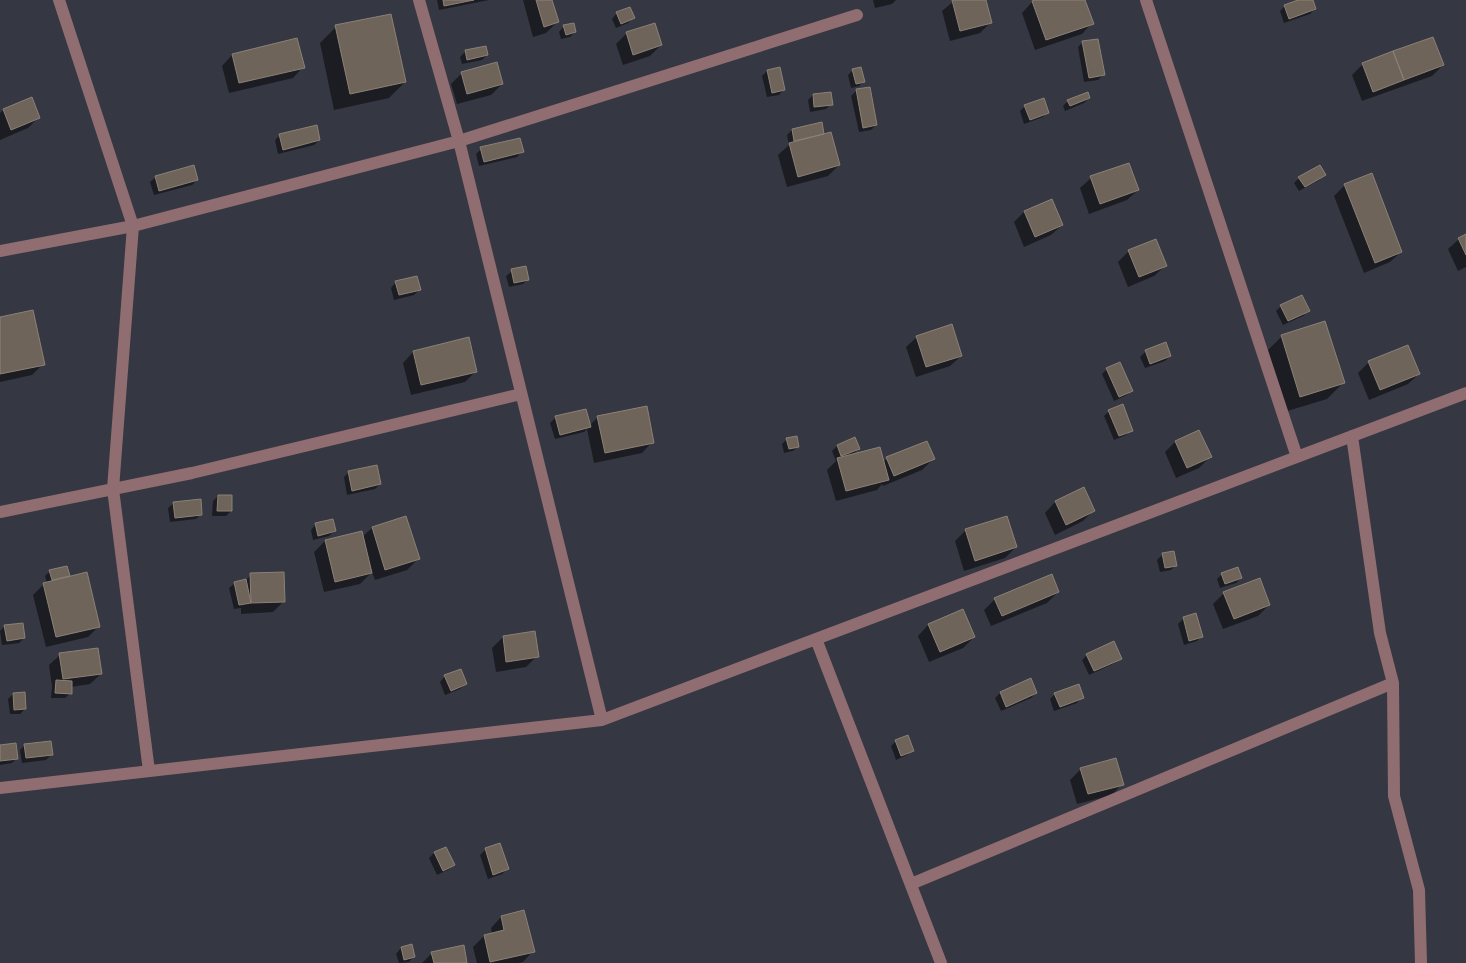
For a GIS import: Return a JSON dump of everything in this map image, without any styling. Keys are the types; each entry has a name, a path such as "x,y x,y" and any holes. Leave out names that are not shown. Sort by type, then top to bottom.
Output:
{"street":[{"path":"59,0 133,226 113,489 149,771"},
{"path":"419,0 459,141 602,720"},
{"path":"1146,0 1297,457"},
{"path":"0,251 133,226 459,141 857,15"},
{"path":"0,788 602,720 1466,393"},
{"path":"0,512 201,471 522,394"},
{"path":"1352,436 1380,632 1393,683 1394,796 1419,890 1421,963"},
{"path":"816,639 941,963"},
{"path":"911,884 1393,683"}],"building":[{"path":"443,0 474,0 444,6"},
{"path":"536,0 552,0 559,22 544,27"},
{"path":"952,0 986,0 992,23 960,31"},
{"path":"1085,0 1094,24 1046,40 1032,1"},
{"path":"1298,0 1313,0 1316,9 1289,19 1284,5"},
{"path":"630,7 635,18 621,24 616,12"},
{"path":"391,14 406,82 350,94 335,25"},
{"path":"574,23 576,32 566,35 563,25"},
{"path":"655,23 662,45 633,55 626,32"},
{"path":"1433,37 1444,65 1404,80 1393,51"},
{"path":"297,38 305,68 239,83 232,54"},
{"path":"1098,39 1105,75 1089,78 1082,41"},
{"path":"486,46 488,55 467,60 465,50"},
{"path":"1393,51 1404,80 1373,92 1362,63"},
{"path":"497,62 503,84 467,94 461,72"},
{"path":"780,67 785,90 772,93 767,70"},
{"path":"861,67 865,82 856,84 852,69"},
{"path":"870,87 877,125 863,128 856,89"},
{"path":"831,92 833,105 814,107 813,94"},
{"path":"1088,92 1090,98 1070,106 1067,100"},
{"path":"32,97 40,118 11,130 3,109"},
{"path":"1044,98 1049,113 1030,120 1024,105"},
{"path":"822,122 824,134 794,141 792,129"},
{"path":"317,125 320,140 283,150 279,134"},
{"path":"831,132 840,165 798,177 789,143"},
{"path":"520,138 524,152 484,162 480,147"},
{"path":"1129,163 1139,190 1100,204 1090,176"},
{"path":"194,165 198,180 159,191 155,176"},
{"path":"1320,165 1326,175 1305,187 1298,177"},
{"path":"1372,173 1402,252 1375,263 1344,184"},
{"path":"1052,199 1063,225 1035,237 1024,211"},
{"path":"1466,234 1466,255 1458,238"},
{"path":"1156,239 1167,266 1139,277 1128,250"},
{"path":"526,266 529,280 514,283 511,269"},
{"path":"417,276 421,290 399,295 395,281"},
{"path":"1302,295 1310,311 1288,321 1280,305"},
{"path":"33,310 45,365 0,374 0,317"},
{"path":"1325,321 1345,383 1300,397 1281,335"},
{"path":"952,324 962,356 926,367 916,336"},
{"path":"469,337 477,372 421,385 413,351"},
{"path":"1166,342 1171,356 1150,364 1145,350"},
{"path":"1408,345 1420,374 1380,390 1368,361"},
{"path":"1120,362 1133,391 1119,397 1106,368"},
{"path":"1123,404 1133,431 1119,436 1108,410"},
{"path":"647,406 654,443 605,453 597,416"},
{"path":"586,409 591,427 560,435 555,416"},
{"path":"1199,430 1212,457 1187,468 1175,441"},
{"path":"797,436 799,447 789,449 786,438"},
{"path":"855,437 860,449 841,456 837,445"},
{"path":"927,441 935,459 894,476 886,457"},
{"path":"880,447 889,480 846,491 837,458"},
{"path":"377,465 381,484 352,491 348,471"},
{"path":"1084,487 1095,511 1066,525 1055,501"},
{"path":"218,495 232,495 232,511 217,511"},
{"path":"201,499 202,515 175,518 173,502"},
{"path":"406,516 420,559 385,570 372,527"},
{"path":"1007,516 1017,547 975,561 965,529"},
{"path":"333,519 336,531 318,536 315,523"},
{"path":"362,531 372,573 335,582 325,540"},
{"path":"1174,551 1177,566 1165,568 1162,553"},
{"path":"67,566 70,576 52,580 49,570"},
{"path":"1238,567 1242,578 1225,584 1221,573"},
{"path":"87,572 100,627 56,637 43,583"},
{"path":"284,572 285,602 251,603 250,573"},
{"path":"1052,574 1059,592 1002,616 994,598"},
{"path":"1260,578 1270,605 1234,619 1223,592"},
{"path":"246,579 251,603 239,605 234,582"},
{"path":"963,609 975,637 940,652 928,624"},
{"path":"1196,613 1203,637 1189,641 1183,617"},
{"path":"23,623 25,638 7,641 4,625"},
{"path":"535,631 539,657 506,662 503,636"},
{"path":"1114,641 1122,659 1094,671 1086,654"},
{"path":"98,648 102,674 63,679 59,653"},
{"path":"461,669 467,684 451,691 444,675"},
{"path":"1031,678 1037,693 1006,707 1000,692"},
{"path":"56,680 72,681 72,694 55,693"},
{"path":"1079,684 1084,698 1060,707 1054,693"},
{"path":"25,692 26,709 14,710 13,693"},
{"path":"908,735 914,751 901,756 895,740"},
{"path":"51,741 53,755 26,758 24,744"},
{"path":"16,743 18,759 0,761 0,745"},
{"path":"1116,758 1124,785 1088,794 1080,768"},
{"path":"500,843 509,869 493,875 485,848"},
{"path":"446,847 455,865 443,871 434,852"},
{"path":"524,910 535,952 490,962 484,935 504,930 501,916"},
{"path":"412,944 415,957 404,960 401,947"},
{"path":"464,945 467,963 434,963 431,952"}]}
